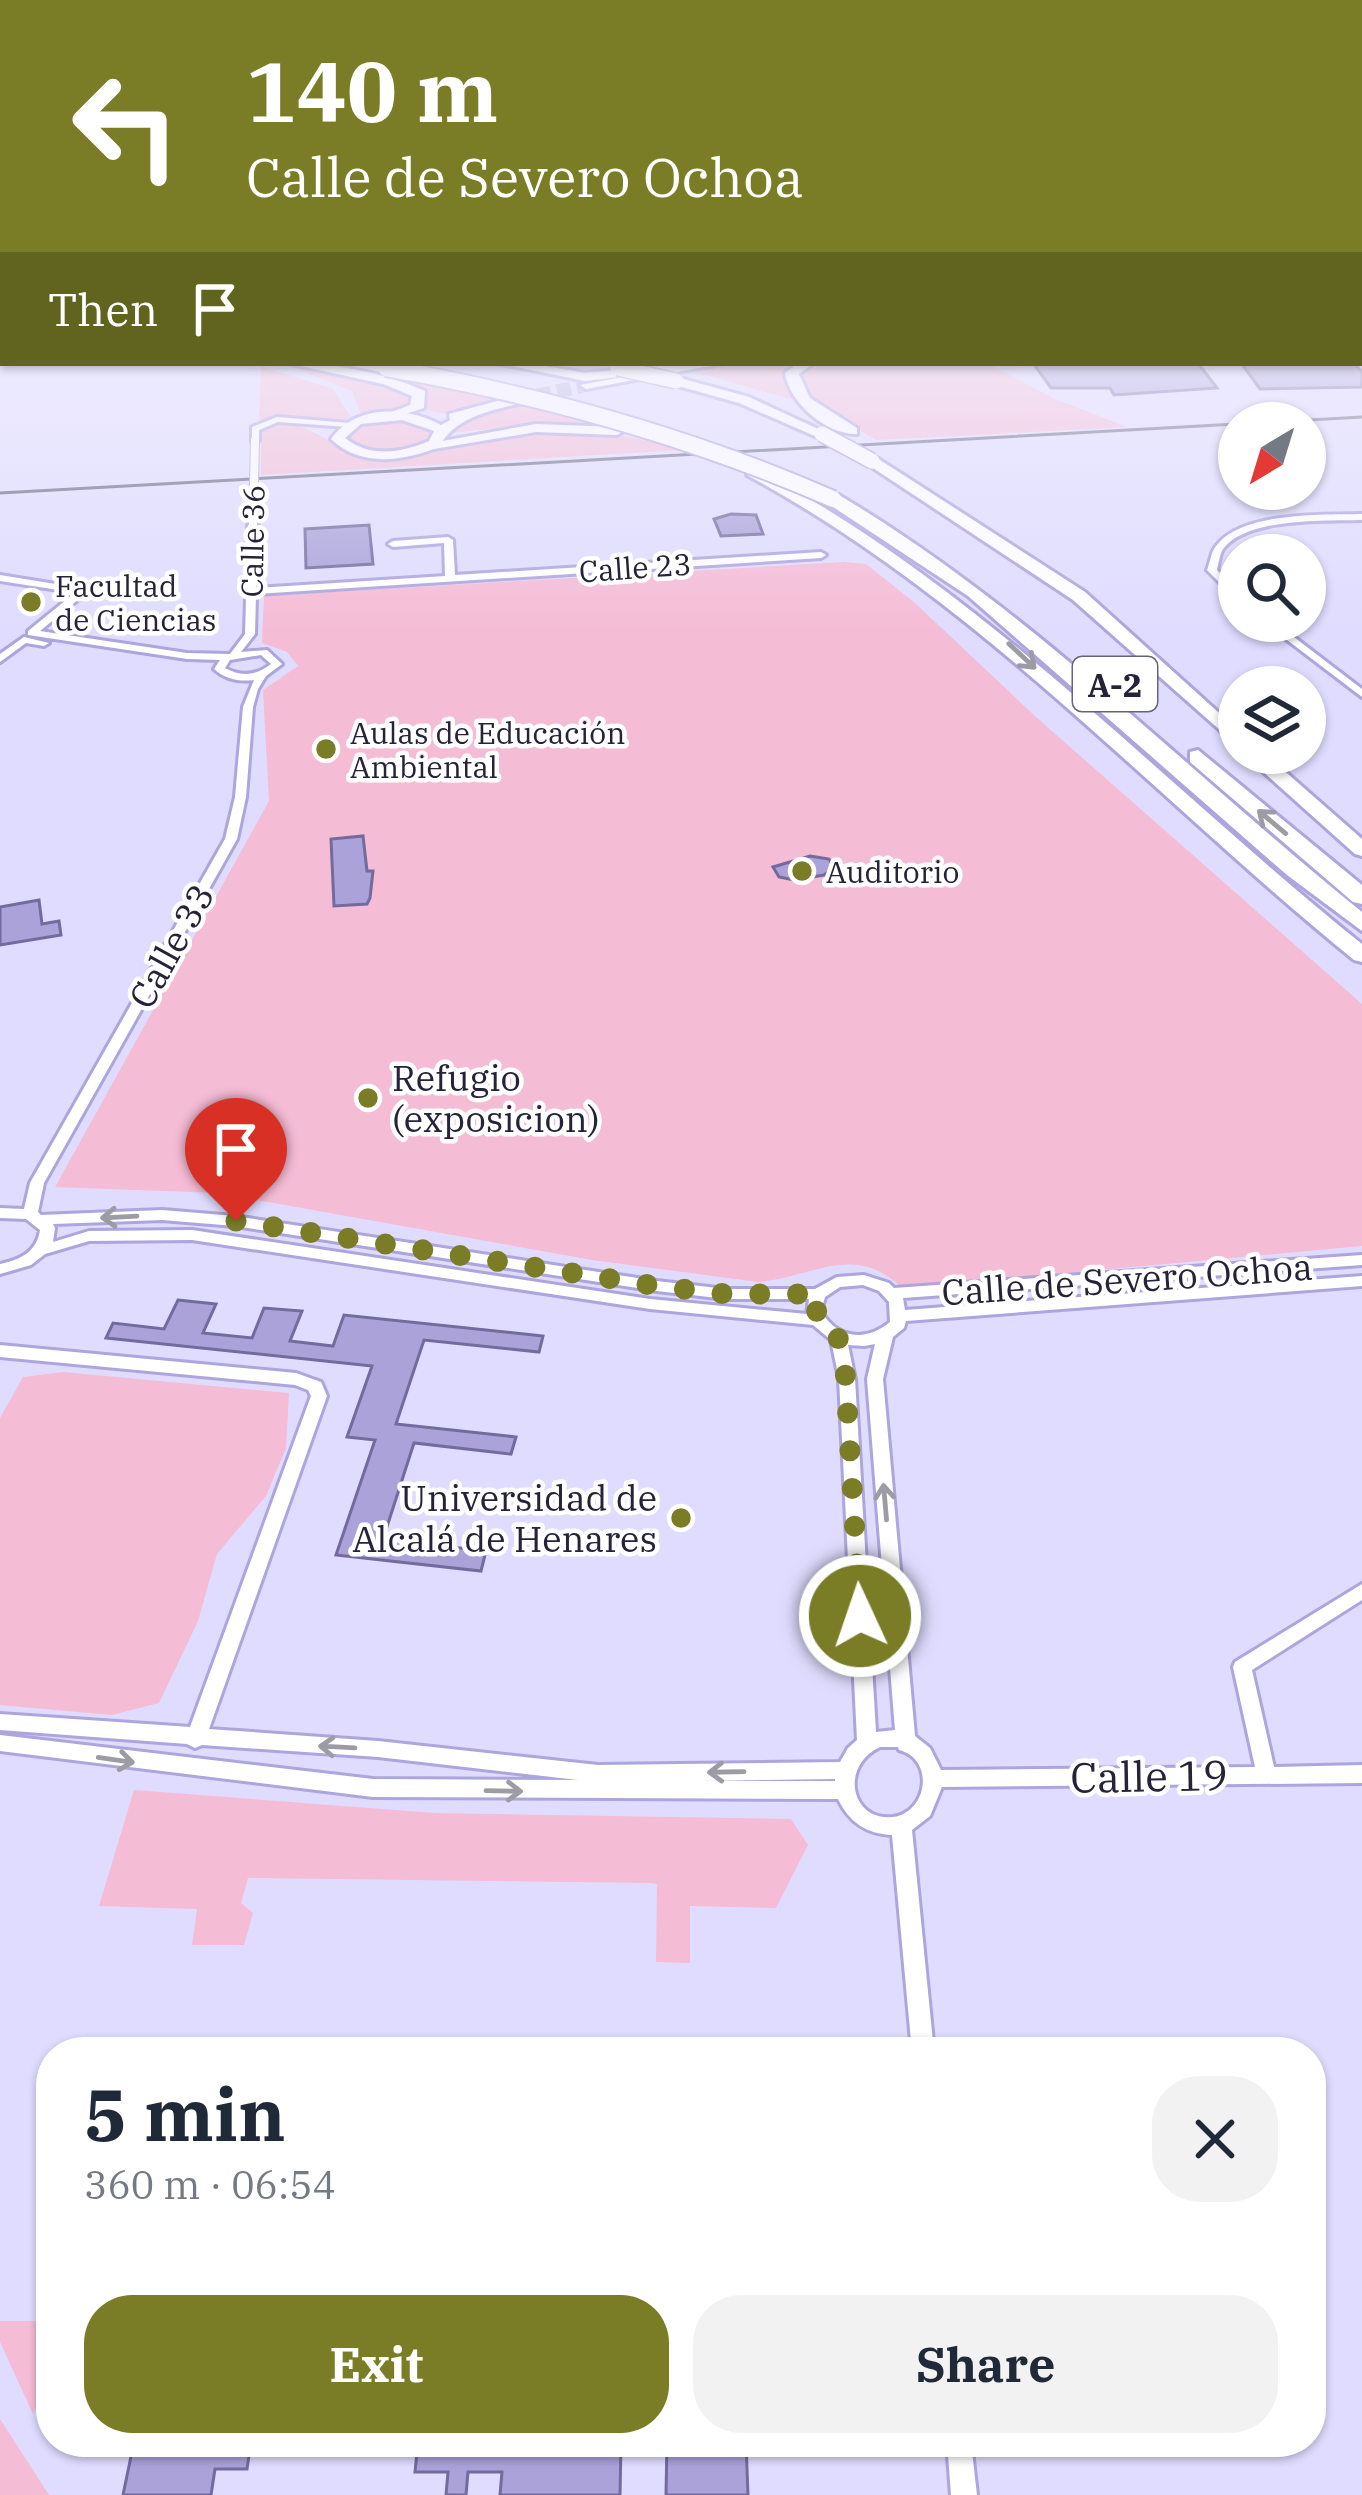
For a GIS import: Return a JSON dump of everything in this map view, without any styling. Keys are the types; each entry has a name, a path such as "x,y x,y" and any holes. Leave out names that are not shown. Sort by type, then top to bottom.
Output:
{"highway":[{"path":"394,416 417,407 419,398"},
{"name":"A-2","path":"527,398 627,420 740,458 944,545 1030,608 1362,898"},
{"name":"A-2","path":"581,398 659,418 830,499 921,550 1004,611 1226,811 1362,923"},
{"path":"738,398 872,461 1079,596"},
{"path":"804,398 1055,572 1218,722"},
{"path":"437,437 536,428 617,431 670,441 830,499 979,617 1195,816 1362,955"},
{"path":"830,499 1004,611"},
{"path":"1276,774 1362,850"}],"main road":[{"path":"470,414 437,437 377,455 350,450 338,439 349,425 394,416 425,420 470,414 516,400"},
{"path":"425,420 437,437"}],"street":[{"name":"Calle 36","path":"263,652 250,634 255,429 266,421 349,425"},
{"path":"304,423 338,439"},
{"path":"1243,534 1290,521 1362,518"},
{"path":"393,544 448,540 450,578"},
{"path":"1218,544 1212,570 1218,576"},
{"name":"Calle 23","path":"251,591 821,555"},
{"path":"0,578 68,589 77,596 0,659"},
{"name":"Calle 36","path":"220,669 250,634"},
{"path":"28,636 188,656 263,652 278,664 248,692 220,669 28,636"},
{"path":"1294,642 1362,694"},
{"path":"234,677 262,675"},
{"name":"Calle 33","path":"0,1213 37,1183 231,839 245,796 248,692"},
{"name":"Calle 33","path":"37,1183 36,1216 48,1239 42,1250"},
{"path":"0,1213 197,1216 726,1294 818,1294 850,1280 874,1283 892,1293 901,1316 885,1336 875,1379 907,1744"},
{"path":"2,1274 42,1250 89,1237 229,1238 650,1304 816,1320 838,1338 862,1342 885,1336"},
{"name":"Calle de Severo Ochoa","path":"892,1293 1362,1260"},
{"name":"Calle de Severo Ochoa","path":"901,1316 1362,1281"},
{"path":"816,1320 818,1294"},
{"path":"838,1338 847,1378 867,1743 843,1780"},
{"path":"0,1351 296,1379 315,1386 319,1396 195,1740"},
{"path":"1266,1773 1242,1667 1362,1592"},
{"path":"0,1722 195,1740 378,1749 598,1774 843,1780"},
{"path":"0,1743 373,1788 843,1780"},
{"path":"843,1780 865,1816 901,1823 925,1812 936,1779 926,1759 907,1744 867,1743"},
{"name":"Calle 19","path":"936,1779 1362,1774"},
{"path":"901,1823 922,2037"},
{"path":"960,2457 964,2495"}],"shaded area":[{"path":"260,398 339,398 350,416 321,424 259,420"},
{"path":"355,398 414,398 413,405 362,417"},
{"path":"427,398 505,399 464,412 424,408"},
{"path":"814,398 1054,398 1127,427 876,440 826,411"},
{"path":"529,400 615,428 531,425 449,433 465,420"},
{"path":"393,419 431,427 432,439 380,452 347,441 353,429"},
{"path":"282,423 368,458 539,431 597,433 682,450 261,475 261,431"},
{"path":"866,564 915,603 1036,717 1362,1004 1362,1246 902,1288 884,1274 850,1264 758,1282 592,1260 217,1193 55,1187 269,801 263,690 298,666 287,652 262,643 264,596"},
{"path":"63,1372 289,1393 286,1448 266,1496 217,1554 198,1621 159,1703 112,1715 0,1705 0,1418 23,1377"},
{"path":"134,1790 435,1813 791,1819 808,1845 776,1908 690,1906 690,1963 656,1962 657,1884 650,1883 248,1878 241,1903 253,1913 244,1945 192,1945 197,1909 99,1906"},
{"path":"0,2321 36,2321 33,2414 0,2342"},
{"path":"0,2419 49,2495 0,2495"}],"building":[{"path":"756,515 763,534 721,536 714,519"},
{"path":"369,525 373,564 306,568 305,529"},
{"path":"363,836 367,871 373,871 370,898 367,904 334,906 331,839"},
{"name":"Auditorio","path":"810,856 829,859 834,867 824,875 794,880 779,877 773,867"},
{"path":"39,900 42,924 59,921 61,935 0,945 0,907"},
{"path":"178,1300 216,1304 203,1333 252,1338 264,1308 302,1311 290,1341 333,1346 344,1315 543,1336 539,1352 424,1340 396,1424 516,1437 511,1454 414,1443 383,1539 486,1551 481,1571 336,1555 375,1440 347,1437 372,1366 106,1338 113,1323 164,1329"},
{"path":"131,2457 249,2457 247,2469 215,2469 211,2495 123,2495"},
{"path":"416,2457 621,2457 620,2495 500,2495 502,2472 468,2472 466,2495 446,2495 448,2472 415,2472"},
{"path":"667,2457 747,2457 748,2495 666,2495"}],"tunnel":[{"path":"518,400 525,398"}],"railway":[{"path":"0,493 1362,417"}],"place":[{"name":"Facultad de Ciencias","path":"31,602"},
{"name":"Aulas de Educación Ambiental","path":"326,749"},
{"name":"Auditorio","path":"802,871"},
{"name":"Refugio (exposicion)","path":"368,1098"},
{"name":"Universidad de Alcalá de Henares","path":"681,1518"}],"route":[{"path":"236,1221 657,1286 726,1294 818,1294 813,1311 816,1320 838,1338 844,1353 860,1616"}]}
